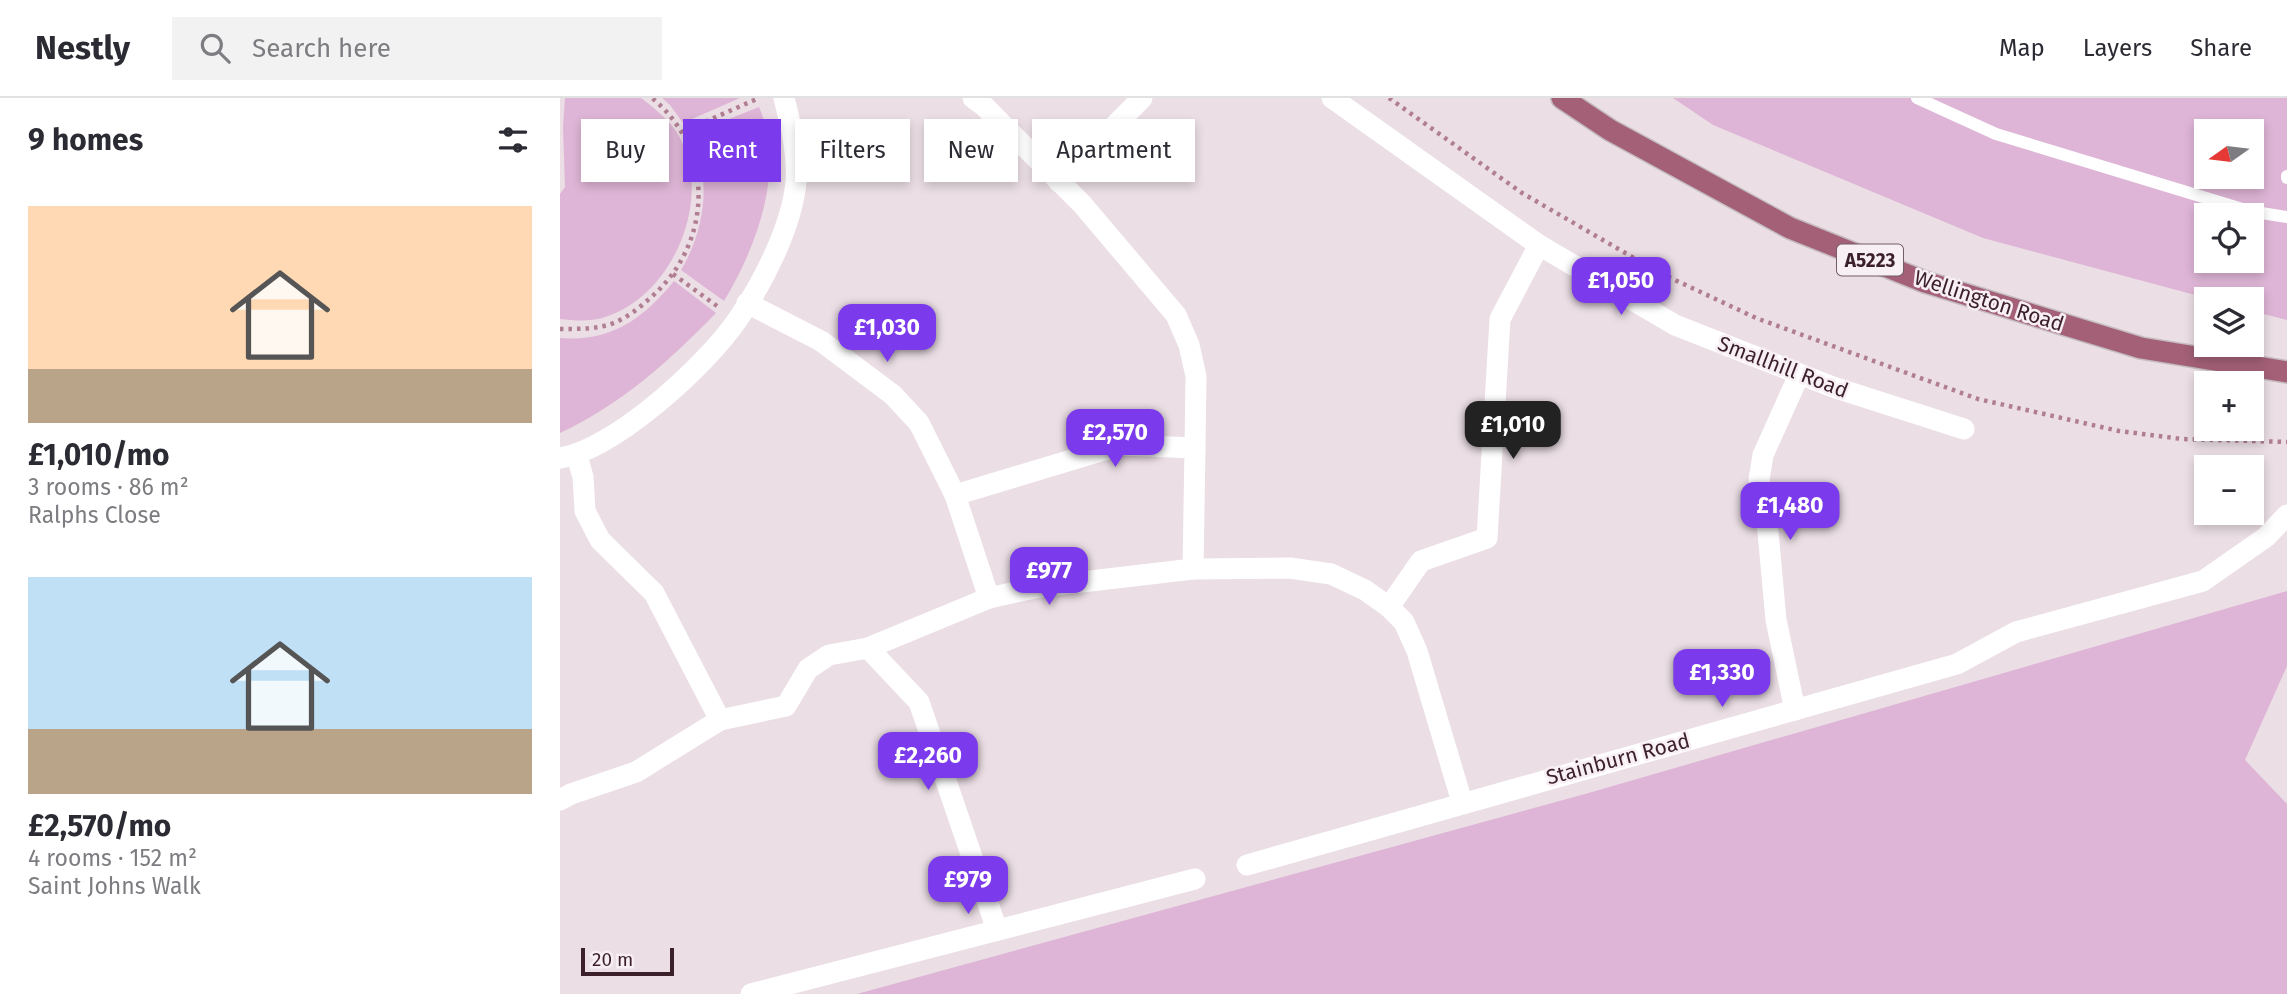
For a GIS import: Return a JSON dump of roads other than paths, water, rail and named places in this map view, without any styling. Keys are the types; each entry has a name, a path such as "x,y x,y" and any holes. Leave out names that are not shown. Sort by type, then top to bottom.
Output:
{"main road":[{"name":"Wellington Road","path":"1562,98 1610,130 1790,228 1925,282 2141,348 2287,372"}],"street":[{"path":"720,720 654,593 600,540 585,511 583,477 569,457 623,428 679,384 738,320 771,261 785,226 796,183 794,139 785,98"},
{"path":"973,98 1032,155"},
{"path":"1121,119 1142,98"},
{"name":"Smallhill Road","path":"1332,98 1539,245 1675,325 1799,375 1964,429"},
{"path":"1059,182 1082,204 1176,315 1189,345 1196,376 1193,569"},
{"path":"1389,607 1421,561 1487,538 1500,320 1539,245"},
{"path":"747,303 821,341 893,395 919,423 956,495 989,598"},
{"path":"1795,710 1776,620 1768,532 1759,480 1763,455 1799,375"},
{"path":"956,495 1121,445 1195,448"},
{"name":"Stainburn Road","path":"1247,865 1320,847 1462,802 1957,664 2016,632 2203,582 2266,537 2287,515"},
{"path":"560,800 571,793 636,772 720,720 786,706 808,669 829,655 868,648 989,598 1039,587 1193,569 1290,568 1331,574 1365,590 1404,622 1417,651 1462,802"},
{"path":"868,648 919,702 997,930"},
{"path":"751,994 1195,879"}],"lane":[{"path":"1917,98 1996,134 2249,211 2287,217"}]}
